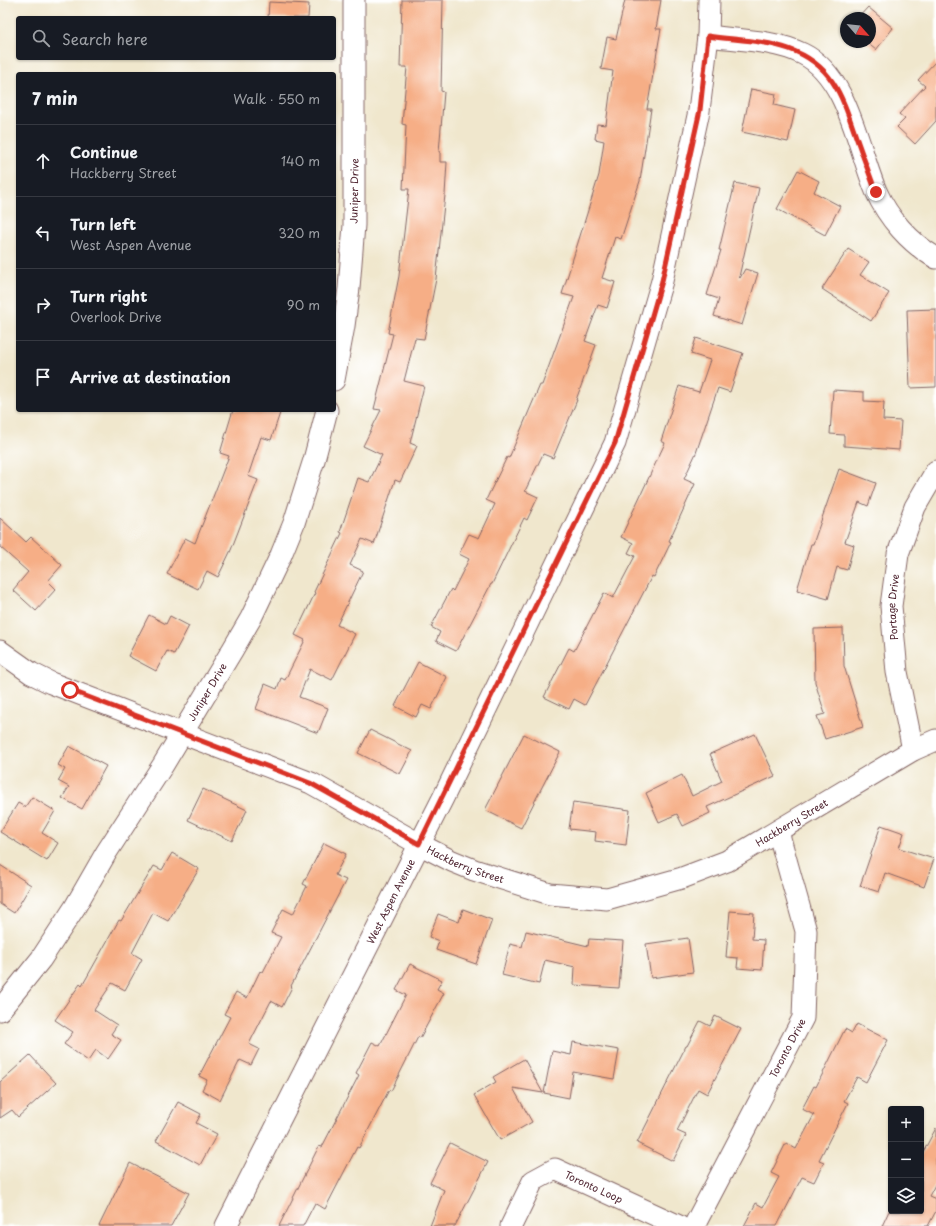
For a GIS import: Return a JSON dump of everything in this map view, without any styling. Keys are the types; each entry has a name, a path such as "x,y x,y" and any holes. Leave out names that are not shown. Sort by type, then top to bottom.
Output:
{"street":[{"name":"Juniper Drive","path":"336,369 349,288 354,224 354,0"},
{"name":"West Aspen Avenue","path":"226,1226 419,844 615,443 662,281 700,110 708,36 709,0"},
{"path":"708,36 788,48 804,55 820,66 832,80 843,98 876,192 887,211 898,226 913,242 936,258"},
{"name":"Juniper Drive","path":"0,1010 41,959 76,907 106,853 237,643 281,555 304,492 327,412"},
{"name":"Portage Drive","path":"912,750 897,672 891,606 898,554 915,507 936,471"},
{"name":"Hackberry Street","path":"0,651 31,673 51,683 310,783 452,861 474,870 550,894 607,899 682,878 727,861 912,750 936,740"},
{"name":"Toronto Drive","path":"694,1226 803,1018 806,931 778,831"},
{"name":"Toronto Loop","path":"511,1226 533,1181 555,1169 679,1226"}],"building":[{"path":"402,0 443,0 441,91 444,92 439,152 440,162 447,162 445,195 436,279 424,339 415,338 404,381 424,386 410,443 417,446 400,482 395,480 374,544 362,539 350,565 363,571 337,625 355,634 332,680 310,669 299,697 328,708 318,733 256,709 265,684 277,689 281,678 285,680 305,640 295,635 342,533 340,532 358,478 369,482 382,455 363,446 381,410 374,409 393,334 388,333 399,276 409,189 403,189 406,125 402,124 407,67 400,67"},
{"path":"625,0 661,0 656,29 661,29 647,109 651,109 640,181 621,239 615,237 602,278 615,282 607,308 598,305 585,341 596,345 577,400 553,458 543,454 525,491 538,497 527,520 524,518 492,584 456,651 436,641 440,632 431,627 451,589 453,591 469,559 459,554 469,534 479,538 495,504 486,500 507,457 509,458 540,385 542,385 574,297 562,294 599,175 604,141 595,139 597,124 606,125 613,71 601,69 607,37 616,39"},
{"path":"269,2 309,4 308,16 268,16"},
{"path":"868,7 874,12 863,12"},
{"path":"876,14 893,28 876,50 874,48 876,48"},
{"path":"936,61 936,121 915,144 897,127 905,119 899,114 925,86 918,80"},
{"path":"751,89 776,94 774,105 795,110 788,142 742,132"},
{"path":"798,170 819,181 814,192 840,206 825,235 777,209"},
{"path":"735,183 759,188 739,277 740,278 745,269 758,273 742,325 714,316 719,299 707,295 721,250 719,250"},
{"path":"848,249 869,262 860,275 889,293 871,321 822,289"},
{"path":"936,309 936,387 910,388 907,310"},
{"path":"696,338 743,353 730,392 718,388 696,453 684,479 695,484 669,541 671,542 654,577 652,576 585,705 574,699 569,709 544,697 569,648 574,651 604,593 613,598 635,556 628,553 633,543 621,537 665,443 661,441 679,386 699,392 710,360 691,354"},
{"path":"833,390 864,392 864,401 884,402 883,420 901,421 899,450 844,446 844,435 830,434"},
{"path":"232,412 280,412 271,440 261,437 248,476 258,480 231,550 218,577 207,571 198,589 167,574 185,538 195,543 229,456 220,453"},
{"path":"839,469 876,483 868,506 859,502 845,542 854,545 847,570 837,567 828,599 797,590 811,544 813,544"},
{"path":"0,518 26,542 31,537 62,565 48,581 56,589 36,611 13,590 28,572 0,547"},
{"path":"149,615 166,624 170,616 189,626 174,654 167,651 156,671 128,656"},
{"path":"843,628 844,666 863,727 825,739 817,716 825,714 815,682 814,629"},
{"path":"418,662 447,677 431,709 422,705 416,717 395,706"},
{"path":"370,730 412,751 400,774 358,753"},
{"path":"524,734 560,752 521,828 485,810"},
{"path":"755,734 775,776 707,807 710,813 683,826 677,814 659,822 646,793 682,775 692,796 722,781 710,754"},
{"path":"69,746 106,766 82,809 62,798 69,787 58,781 65,769 58,765"},
{"path":"203,789 247,810 232,841 188,820"},
{"path":"32,797 55,811 42,833 58,843 47,861 0,832 18,803 25,807"},
{"path":"573,802 630,810 626,845 595,841 596,832 569,829"},
{"path":"881,825 904,833 899,848 934,859 924,887 885,873 879,892 860,886"},
{"path":"324,843 346,854 335,875 346,880 291,986 292,987 282,1007 271,1001 249,1044 259,1049 251,1065 240,1060 220,1100 202,1090 207,1080 199,1076 230,1017 224,1014 236,992 247,998 260,971 263,972 281,937 271,933 283,909 293,914 307,886 303,884"},
{"path":"172,853 199,869 168,921 153,913 132,953 142,959 125,990 112,983 94,1010 117,1025 111,1034 121,1040 108,1059 96,1050 88,1061 64,1044 73,1032 55,1020 80,984 82,986 119,920 121,921 154,866 162,870"},
{"path":"0,865 31,885 14,913 0,904"},
{"path":"463,909 492,920 476,964 436,950 439,941 429,937 438,914 459,922"},
{"path":"730,911 754,913 752,939 764,940 762,970 737,968 738,958 726,957"},
{"path":"526,931 588,946 589,939 623,941 619,988 574,985 575,967 545,960 539,984 502,975 510,944 522,947"},
{"path":"688,938 693,972 651,978 646,944"},
{"path":"410,964 442,980 437,989 444,993 420,1038 418,1037 391,1091 389,1090 359,1148 357,1147 325,1209 315,1203 303,1226 279,1226 319,1146 322,1147 359,1075 356,1073 372,1042 380,1046 406,995 396,990"},
{"path":"715,1016 741,1029 707,1094 698,1089 677,1131 686,1135 673,1161 637,1143 700,1021 710,1026"},
{"path":"857,1024 888,1040 866,1082 857,1077 844,1101 848,1103 819,1160 824,1162 814,1182 802,1177 777,1226 744,1226 756,1203 763,1207 779,1177 771,1173 786,1143 796,1149 814,1115 802,1109 814,1086 816,1087 845,1029 852,1033"},
{"path":"573,1042 619,1050 614,1079 573,1072 569,1098 544,1093 552,1051 571,1055"},
{"path":"30,1055 56,1083 18,1117 12,1110 0,1118 0,1082"},
{"path":"524,1059 543,1093 513,1088 532,1122 500,1140 474,1095 496,1082 493,1077"},
{"path":"178,1102 201,1114 196,1123 217,1134 200,1165 156,1141"},
{"path":"936,1128 936,1183 929,1196 936,1199 936,1211 928,1226 882,1226 888,1213 924,1214 924,1150"},
{"path":"450,1143 488,1162 455,1226 430,1226 444,1190 430,1183"},
{"path":"130,1163 189,1193 171,1226 99,1226"}],"route":[{"path":"70,690 310,783 419,844 443,798 615,443 662,281 700,110 708,36 788,48 804,55 820,66 832,80 843,98 876,192"}]}
